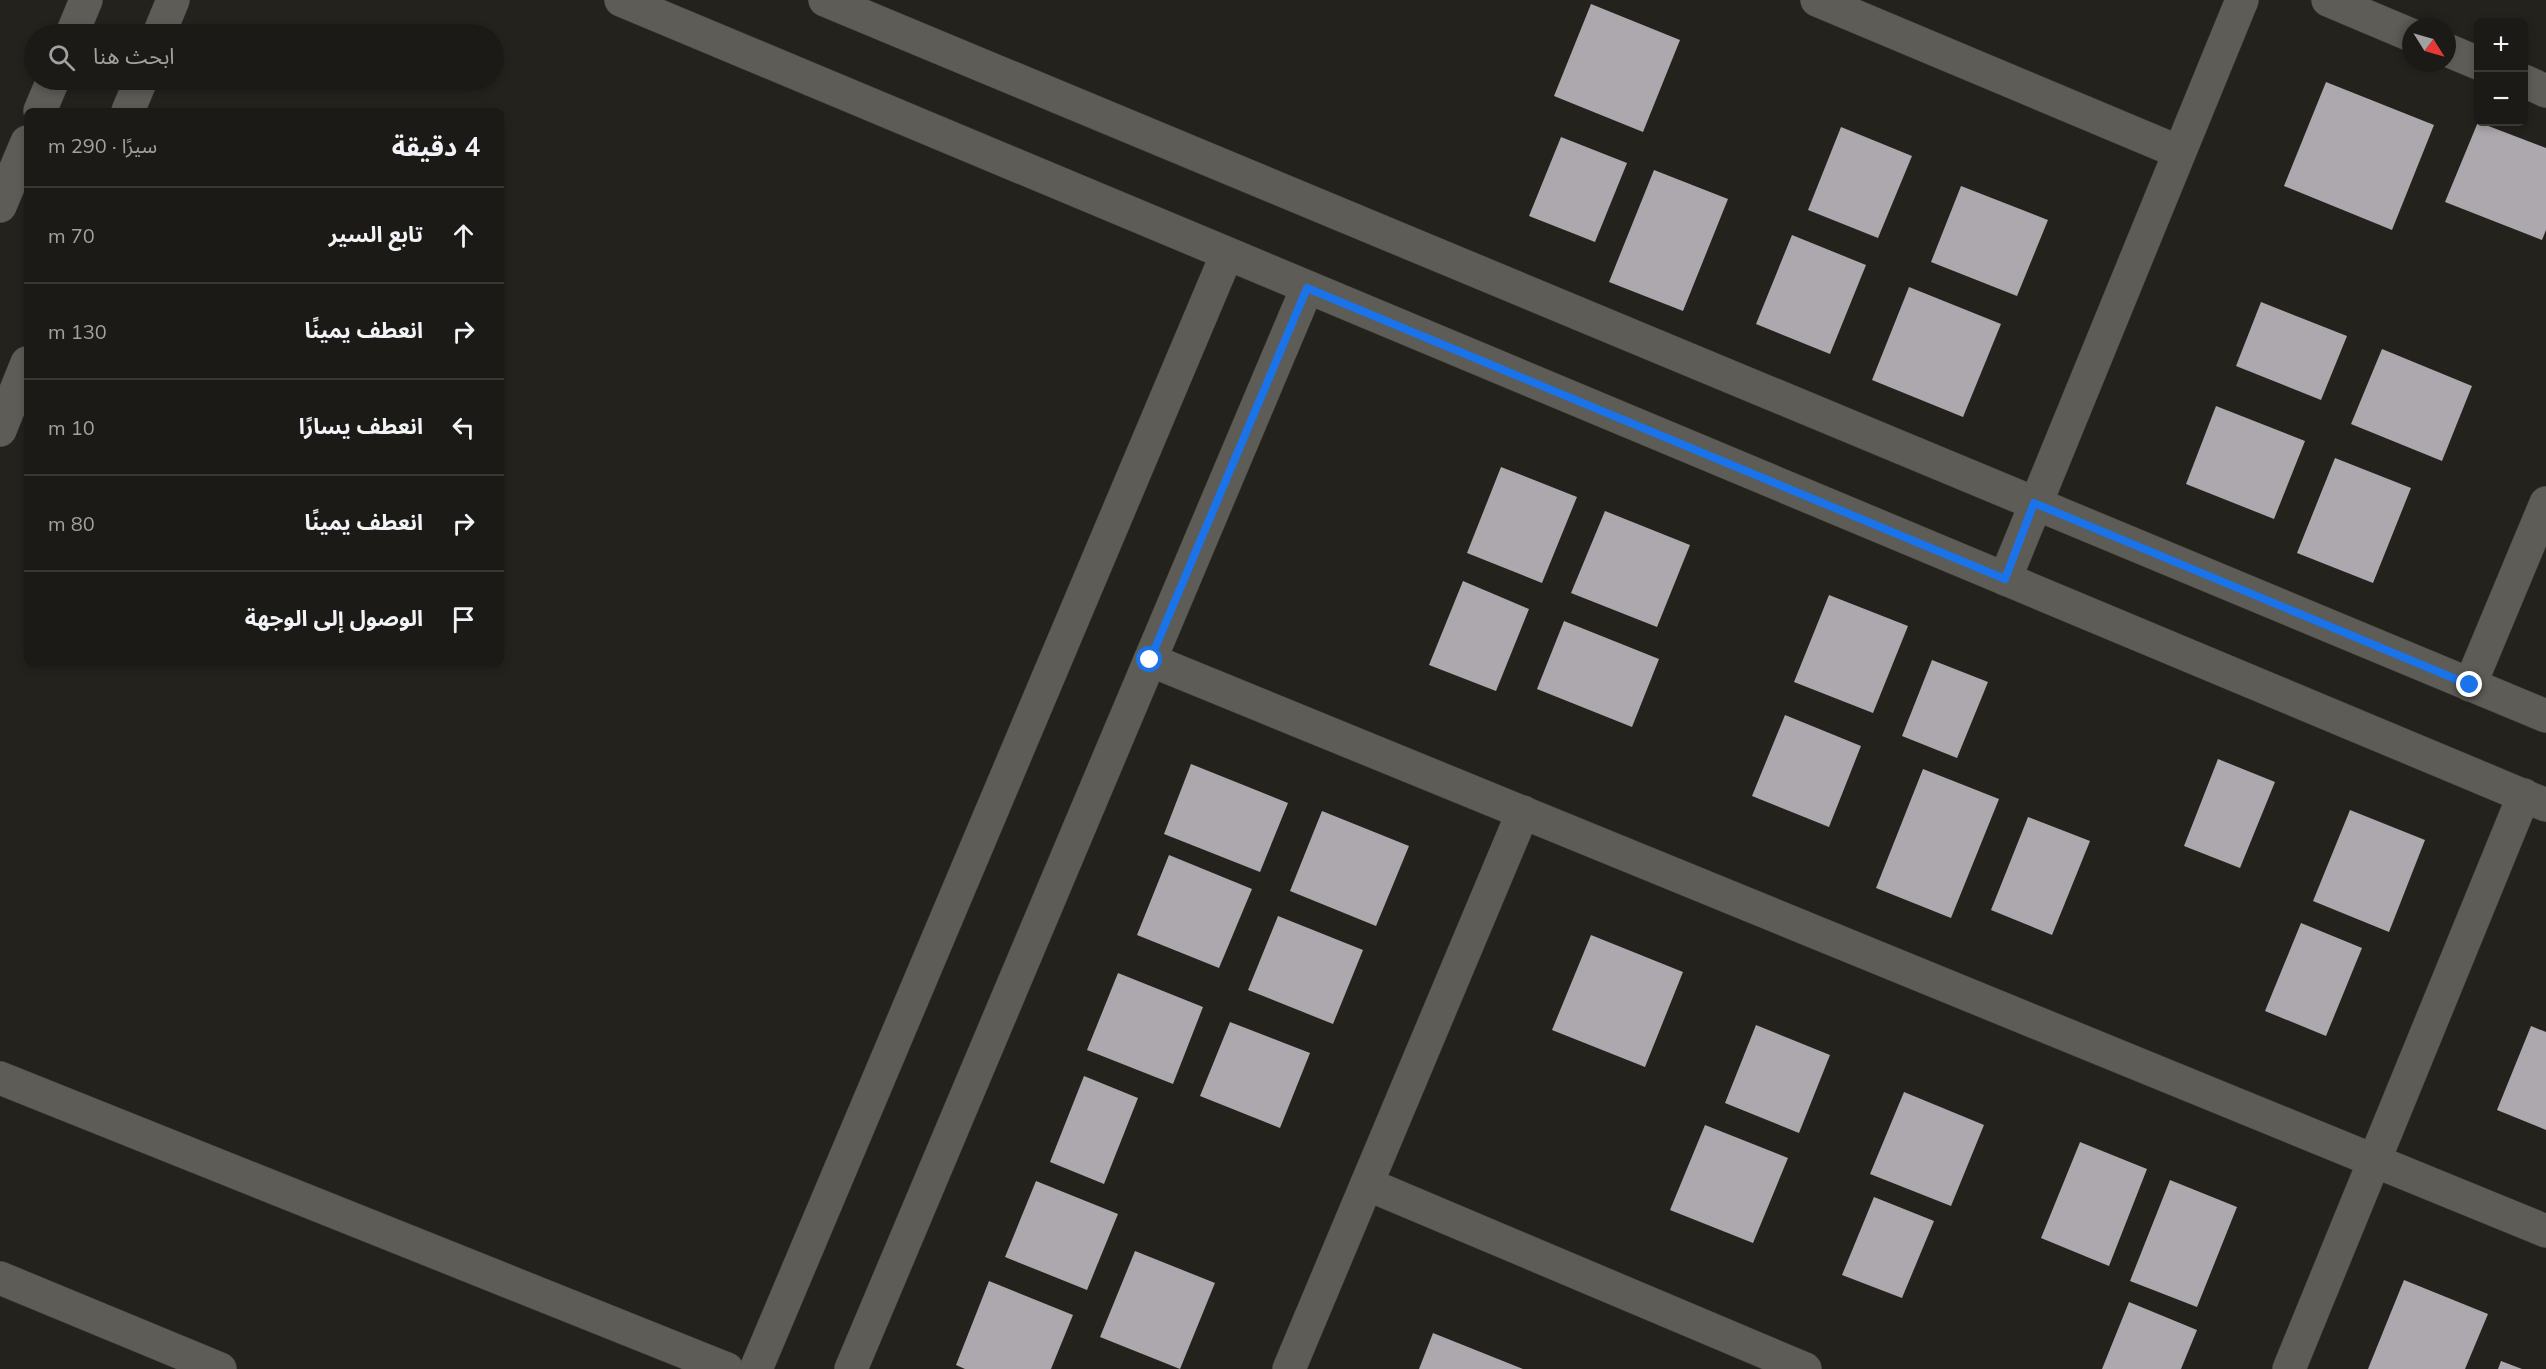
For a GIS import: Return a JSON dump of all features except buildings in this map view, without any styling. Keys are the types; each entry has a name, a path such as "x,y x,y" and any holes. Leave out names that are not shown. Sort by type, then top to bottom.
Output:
{"street":[{"path":"76,24 86,0"},
{"path":"163,24 173,0"},
{"path":"621,0 2535,800 2374,1160 2289,1369"},
{"path":"825,0 2546,716"},
{"path":"1817,0 2179,152"},
{"path":"2005,579 2034,503 2242,0"},
{"path":"2328,0 2402,31"},
{"path":"2456,54 2474,61"},
{"path":"2528,83 2546,91"},
{"path":"41,108 49,90"},
{"path":"129,108 137,90"},
{"path":"0,206 24,149"},
{"path":"756,1369 1227,254"},
{"path":"851,1369 1307,288"},
{"path":"0,430 24,370"},
{"path":"2470,685 2546,503"},
{"path":"1150,660 2546,1231"},
{"path":"1289,1369 1523,812"},
{"path":"0,1078 728,1369"},
{"path":"1367,1184 1805,1369"},
{"path":"0,1278 220,1369"}],"route":[{"path":"1150,660 1307,288 2005,579 2034,503 2470,685"}]}
